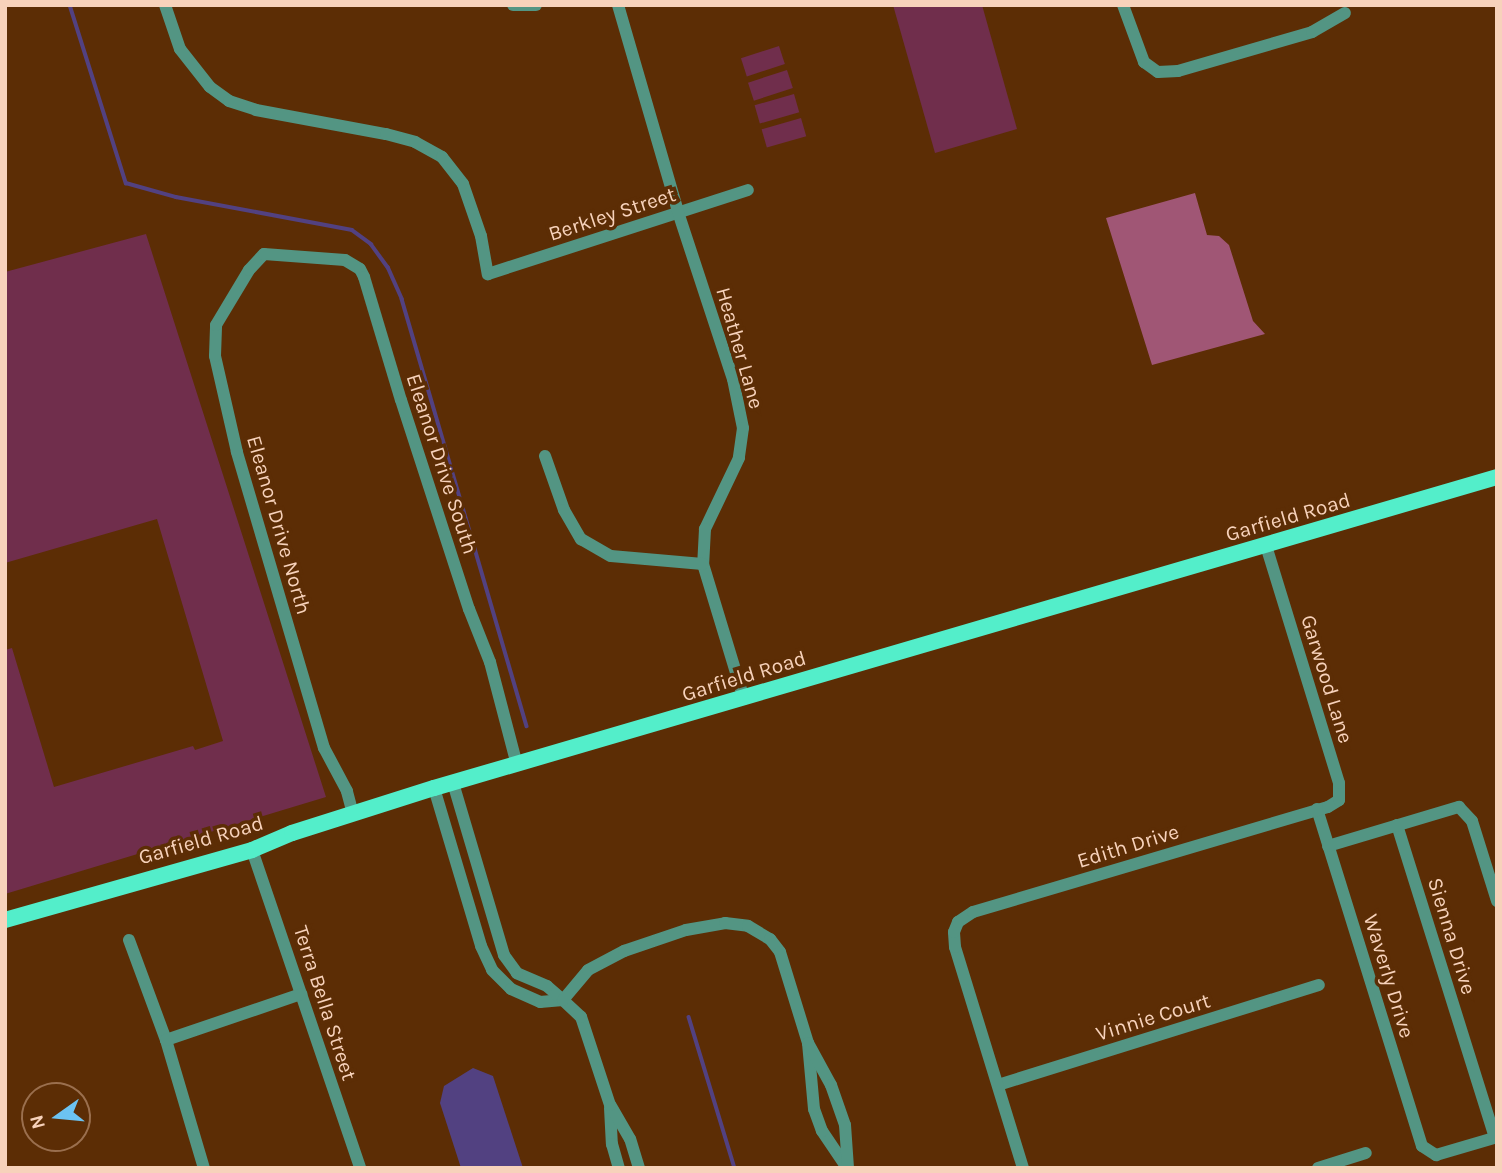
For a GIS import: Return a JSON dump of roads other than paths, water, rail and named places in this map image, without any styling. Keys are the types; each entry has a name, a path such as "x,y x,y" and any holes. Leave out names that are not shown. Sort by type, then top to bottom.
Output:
{"main road":[{"name":"Garfield Road","path":"5,920 252,850 434,788 1497,477"}],"street":[{"name":"Berkley Street","path":"165,5 180,49 210,87 229,101 256,110 386,134 415,142 442,157 463,184 481,236 488,274 748,190"},
{"path":"513,5 536,5"},
{"name":"Heather Lane","path":"618,5 678,212 733,379 743,428 739,458 705,529 704,564 744,699"},
{"path":"1123,5 1140,54 1151,70 1178,71 1312,33 1345,13"},
{"name":"Eleanor Drive South","path":"264,254 345,260 360,269 364,277 422,466 469,609 490,662 517,765"},
{"name":"Eleanor Drive North","path":"264,254 249,270 216,326 215,356 237,452 324,748 347,791 354,814"},
{"path":"545,456 564,510 581,539 611,555 704,564"},
{"name":"Garwood Lane","path":"1266,545 1340,787 1339,800 1317,809"},
{"path":"453,783 504,955 517,973 547,986 581,1017 610,1105 630,1139 639,1168"},
{"path":"434,788 481,946 492,970 511,989 540,1002 563,1000 588,970 648,941 725,923 756,929 770,939 780,952 808,1043 831,1085 845,1125 848,1168"},
{"path":"1328,846 1454,807 1463,809 1472,821 1497,901"},
{"name":"Waverly Drive","path":"1317,809 1421,1143 1427,1153 1441,1154 1496,1138"},
{"name":"Edith Drive","path":"998,1085 955,947 955,927 973,912 1317,809"},
{"name":"Sienna Drive","path":"1397,825 1496,1138"},
{"name":"Terra Bella Street","path":"252,850 359,1168"},
{"path":"469,901 486,896"},
{"path":"129,940 166,1040 204,1168"},
{"name":"Vinnie Court","path":"998,1085 1319,985"},
{"path":"166,1040 301,994"},
{"path":"808,1043 814,1109 822,1131 848,1168"},
{"path":"998,1085 1023,1168"},
{"path":"610,1105 612,1144 619,1168"},
{"path":"1318,1168 1366,1153"}],"waterway":[{"path":"70,5 126,183 176,197 352,230 371,244 388,267 402,299 527,726"},
{"path":"689,1017 735,1168"}]}
